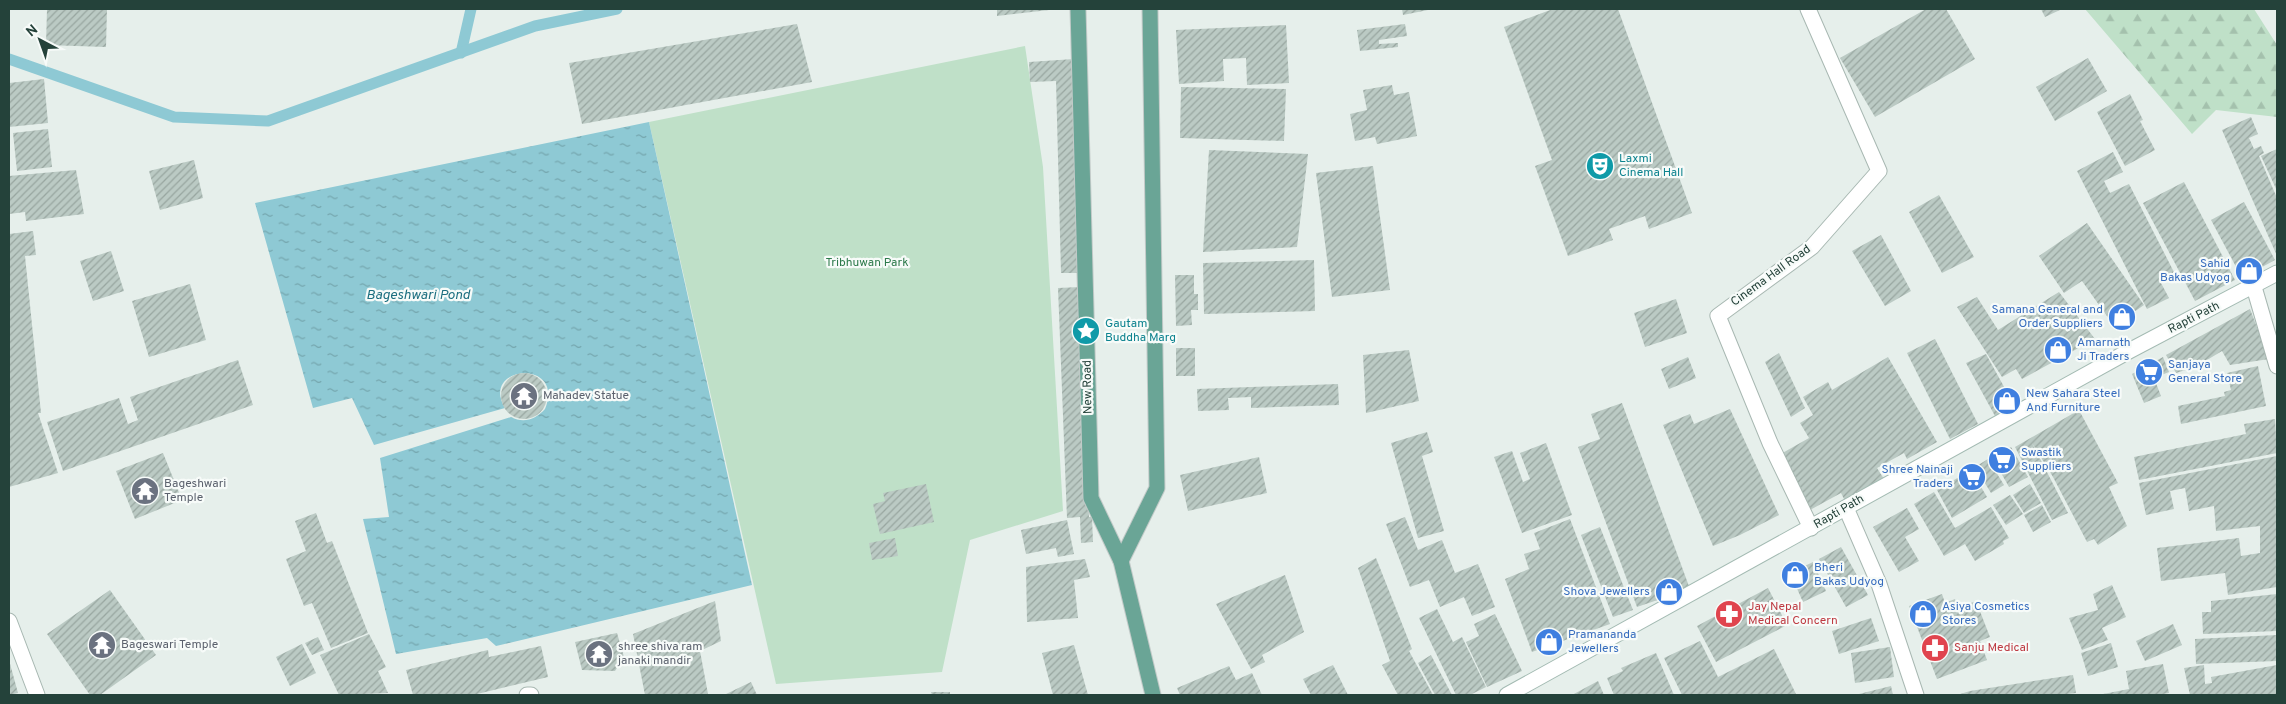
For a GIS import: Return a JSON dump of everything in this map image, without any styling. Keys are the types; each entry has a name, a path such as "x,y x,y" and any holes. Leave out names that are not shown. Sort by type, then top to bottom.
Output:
{"main road":[{"name":"New Road","path":"1078,9 1091,498 1122,562 1153,695"},
{"path":"1122,562 1156,488 1150,9"}],"street":[{"name":"Cinema Hall Road","path":"1808,9 1879,171 1812,247 1718,316 1770,443 1811,528"},
{"name":"Rapti Path","path":"1507,695 2129,351 2254,287 2277,273"},
{"path":"2254,287 2277,366"},
{"path":"1846,508 1879,584 1916,695"},
{"path":"9,621 37,695"}],"green space":[{"path":"2085,9 2254,9 2277,45 2277,117 2216,110 2192,134"},
{"name":"Tribhuwan Park","path":"1025,46 1043,167 1063,511 970,540 942,672 776,684 649,122"}],"water":[{"name":"Bageshwari Pond","path":"649,122 752,585 496,646 487,638 396,654 363,519 389,517 380,458 511,417 521,420 534,418 545,409 548,393 544,381 535,375 523,373 512,376 503,383 500,394 505,408 374,445 352,398 313,408 255,203"}],"building":[{"path":"47,9 107,9 106,47 46,45"},
{"path":"997,9 1049,9 1049,10 997,16"},
{"path":"1402,9 1428,9 1428,10 1403,15"},
{"path":"1553,9 1618,9 1692,213 1649,229 1645,216 1609,229 1613,240 1568,256 1535,166 1552,160 1504,27"},
{"path":"1926,9 1946,9 1975,59 1875,117 1840,58"},
{"path":"2041,9 2062,9 2045,17"},
{"path":"797,24 812,82 582,124 569,63"},
{"path":"1405,24 1407,36 1379,40 1379,44 1398,43 1398,47 1360,51 1357,30"},
{"path":"1286,25 1289,83 1247,85 1246,58 1223,59 1224,81 1179,84 1176,30"},
{"path":"2088,58 2107,91 2055,121 2036,87"},
{"path":"1074,59 1080,273 1061,273 1056,81 1030,82 1029,62"},
{"path":"44,79 48,123 9,127 9,83"},
{"path":"1392,85 1394,95 1409,92 1417,136 1377,144 1375,137 1355,141 1350,114 1367,110 1363,90"},
{"path":"1181,87 1286,89 1284,141 1180,138"},
{"path":"2130,94 2143,120 2140,121 2155,150 2125,166 2097,112"},
{"path":"2251,117 2258,134 2249,138 2254,149 2261,146 2264,153 2259,156 2277,198 2277,256 2222,130"},
{"path":"48,129 52,167 17,171 13,133"},
{"path":"2277,149 2277,191 2261,156"},
{"path":"1209,150 1308,154 1297,247 1203,252"},
{"path":"2113,152 2123,172 2104,181 2110,193 2129,184 2176,276 2161,283 2169,298 2147,309 2077,171"},
{"path":"194,160 203,198 160,210 149,171"},
{"path":"1373,166 1390,290 1332,297 1316,173"},
{"path":"76,170 84,214 26,221 25,212 9,214 9,176"},
{"path":"2184,182 2235,280 2195,301 2143,203"},
{"path":"1939,195 1974,257 1942,273 1909,212"},
{"path":"2244,202 2275,260 2242,278 2211,220"},
{"path":"2087,223 2144,305 2114,326 2082,281 2064,293 2039,256"},
{"path":"33,231 36,255 25,256 41,413 38,413 58,473 9,487 9,234"},
{"path":"1881,235 1911,291 1885,306 1852,251"},
{"path":"111,251 124,291 93,301 80,261"},
{"path":"1314,260 1315,311 1204,314 1203,263"},
{"path":"1175,275 1194,275 1194,294 1198,294 1198,310 1191,310 1192,325 1176,326"},
{"path":"190,284 206,340 149,357 132,301"},
{"path":"1080,287 1089,517 1092,517 1093,542 1081,543 1080,517 1067,518 1058,288"},
{"path":"2059,292 2095,339 2022,379 2016,369 2002,377 1957,307 1977,297 1998,330"},
{"path":"1676,299 1687,333 1645,347 1634,313"},
{"path":"2250,309 2269,359 2230,365 2222,351 2207,360 2208,363 2176,373 2166,355"},
{"path":"1935,339 1978,424 1950,439 1907,353"},
{"path":"1176,348 1195,348 1195,376 1176,376"},
{"path":"1409,350 1419,401 1366,413 1363,355"},
{"path":"1779,353 1805,408 1791,417 1765,362"},
{"path":"1986,354 2014,405 1995,416 1966,363"},
{"path":"1688,357 1696,378 1669,389 1661,369"},
{"path":"1888,357 1937,442 1907,459 1904,453 1877,468 1884,479 1845,501 1841,493 1810,510 1779,455 1809,438 1800,423 1813,415 1803,397 1828,382 1832,390"},
{"path":"2163,357 2169,372 2154,378 2161,396 2144,403 2132,374"},
{"path":"238,360 253,405 63,471 47,422 119,398 128,424 138,420 130,397"},
{"path":"2258,366 2266,406 2181,424 2178,406 2225,396 2224,392 2231,390 2227,373"},
{"name":"Mahadev Statue","path":"519,373 529,373 543,383 547,396 543,409 537,415 529,419 519,419 505,409 501,401 501,391 511,377"},
{"path":"1338,384 1339,405 1251,408 1251,397 1228,398 1229,410 1198,411 1197,389"},
{"path":"1622,403 1690,589 1637,607 1578,447 1600,439 1591,414"},
{"path":"1730,409 1779,515 1740,535 1713,546 1663,425 1690,414 1694,424"},
{"path":"2079,410 2118,483 2109,487 2127,526 2098,545 2094,539 2087,542 2053,477 2032,443 2068,513 2052,520 2015,447"},
{"path":"2275,419 2277,453 2139,480 2134,457 2246,434 2244,424"},
{"path":"1427,432 1433,452 1422,456 1444,531 1418,538 1391,443"},
{"path":"1546,443 1572,515 1522,533 1494,457 1512,451 1523,482 1530,479 1520,453"},
{"path":"2011,447 2028,477 2009,487 1992,457"},
{"path":"163,453 182,500 135,519 116,471"},
{"path":"2277,456 2277,587 2228,595 2225,573 2161,581 2157,548 2239,538 2241,556 2260,553 2260,526 2216,531 2214,506 2189,511 2185,488 2170,491 2174,509 2146,515 2139,483"},
{"path":"1259,457 1267,493 1188,511 1180,475"},
{"path":"1988,459 2004,485 1991,493 1975,467"},
{"path":"1971,470 1987,497 1952,518 1937,490"},
{"path":"926,484 934,522 880,534 873,504 885,501 883,493"},
{"path":"2030,484 2041,503 2024,513 2013,495"},
{"path":"1934,492 1955,528 1991,507 2009,538 2003,541 2004,544 1975,561 1965,544 1944,556 1914,504"},
{"path":"2010,495 2023,514 2006,525 1993,505"},
{"path":"2042,505 2051,522 2033,532 2024,515"},
{"path":"1907,508 1919,529 1905,537 1919,561 1899,572 1873,527"},
{"path":"316,513 327,543 332,541 368,633 331,648 312,603 304,606 286,559 306,551 295,521"},
{"path":"1405,517 1418,550 1442,540 1455,573 1478,564 1495,607 1472,616 1464,597 1440,607 1429,580 1410,587 1386,524"},
{"path":"1570,519 1610,624 1532,652 1505,579 1529,569 1524,554 1540,549 1534,533"},
{"path":"1067,520 1074,554 1058,557 1056,548 1026,554 1021,530"},
{"path":"1600,527 1633,610 1613,617 1581,535"},
{"path":"895,538 898,556 872,560 869,543"},
{"path":"1841,547 1868,595 1846,607 1819,559"},
{"path":"1376,558 1412,649 1409,651 1433,695 1398,695 1382,665 1390,661 1358,568"},
{"path":"1085,559 1090,577 1074,580 1078,618 1027,622 1026,567"},
{"path":"1813,562 1826,591 1803,602 1790,573"},
{"path":"1285,575 1304,632 1262,655 1265,662 1251,669 1216,604"},
{"path":"2112,585 2126,617 2102,628 2108,640 2082,650 2069,618 2098,610 2093,594"},
{"path":"1768,588 1787,625 1716,662 1697,626"},
{"name":"Bageswari Temple","path":"110,590 156,655 100,695 90,695 47,634"},
{"path":"1942,594 1945,603 1955,599 1958,608 1976,601 1990,637 1980,641 1987,660 1937,679 1909,606"},
{"path":"2277,594 2277,631 2203,634 2202,612 2211,612 2211,601"},
{"path":"715,601 721,641 700,651 708,694 645,695 633,634"},
{"path":"1437,609 1453,642 1462,637 1486,687 1470,695 1456,695 1419,618"},
{"path":"1495,614 1522,671 1487,687 1466,642 1479,636 1474,624"},
{"path":"1871,618 1879,641 1839,654 1832,631"},
{"path":"2173,624 2182,645 2145,661 2136,641"},
{"path":"617,633 624,657 615,671 582,670 575,642"},
{"path":"369,634 386,667 378,671 388,693 339,695 320,655"},
{"path":"2277,635 2277,661 2196,664 2195,639"},
{"path":"318,637 324,650 312,655 305,643"},
{"path":"1700,641 1718,677 1774,649 1796,694 1682,695 1664,658"},
{"path":"2111,643 2118,667 2088,676 2081,653"},
{"path":"302,644 316,673 290,686 276,657"},
{"path":"1074,645 1088,695 1053,695 1042,653"},
{"path":"541,646 548,677 473,695 413,695 406,670 488,650 489,657"},
{"path":"1890,647 1894,677 1855,683 1851,653"},
{"path":"1656,653 1674,695 1614,695 1607,678 1623,671 1621,668"},
{"path":"1431,655 1452,695 1435,695 1418,663"},
{"path":"9,660 18,693 9,695"},
{"path":"2163,664 2169,693 2157,695 2098,695 2129,689 2126,671"},
{"path":"1333,665 1348,695 1311,695 1303,679"},
{"path":"2204,665 2205,684 2212,683 2211,677 2277,665 2277,695 2190,695 2184,668"},
{"path":"1229,666 1236,680 1252,673 1262,695 1180,695 1177,688"},
{"path":"2073,675 2076,693 2058,695 1957,695 1970,691"},
{"path":"1598,681 1604,695 1572,695"},
{"path":"751,682 757,695 724,695"},
{"path":"1891,686 1893,695 1855,695"},
{"path":"931,692 950,692 950,695 932,695"}],"waterway":[{"path":"461,53 471,9"},
{"path":"9,59 174,117 268,121 535,26 617,9"}],"place":[{"name":"Laxmi Cinema Hall","path":"1600,166"},
{"name":"Sahid Bakas Udyog","path":"2249,271"},
{"name":"Samana General and Order Suppliers","path":"2122,317"},
{"name":"Gautam Buddha Marg","path":"1086,331"},
{"name":"Amarnath Ji Traders","path":"2058,350"},
{"name":"Sanjaya General Store","path":"2149,372"},
{"name":"Mahadev Statue","path":"524,396"},
{"name":"New Sahara Steel And Furniture","path":"2007,401"},
{"name":"Swastik Suppliers","path":"2002,460"},
{"name":"Shree Nainaji Traders","path":"1972,477"},
{"name":"Bageshwari Temple","path":"145,491"},
{"name":"Bheri Bakas Udyog","path":"1795,575"},
{"name":"Shova Jewellers","path":"1669,592"},
{"name":"Jay Nepal Medical Concern","path":"1729,614"},
{"name":"Asiya Cosmetics Stores","path":"1923,614"},
{"name":"Pramananda Jewellers","path":"1549,642"},
{"name":"Bageswari Temple","path":"102,645"},
{"name":"Sanju Medical","path":"1935,648"},
{"name":"shree shiva ram janaki mandir","path":"599,654"}]}
